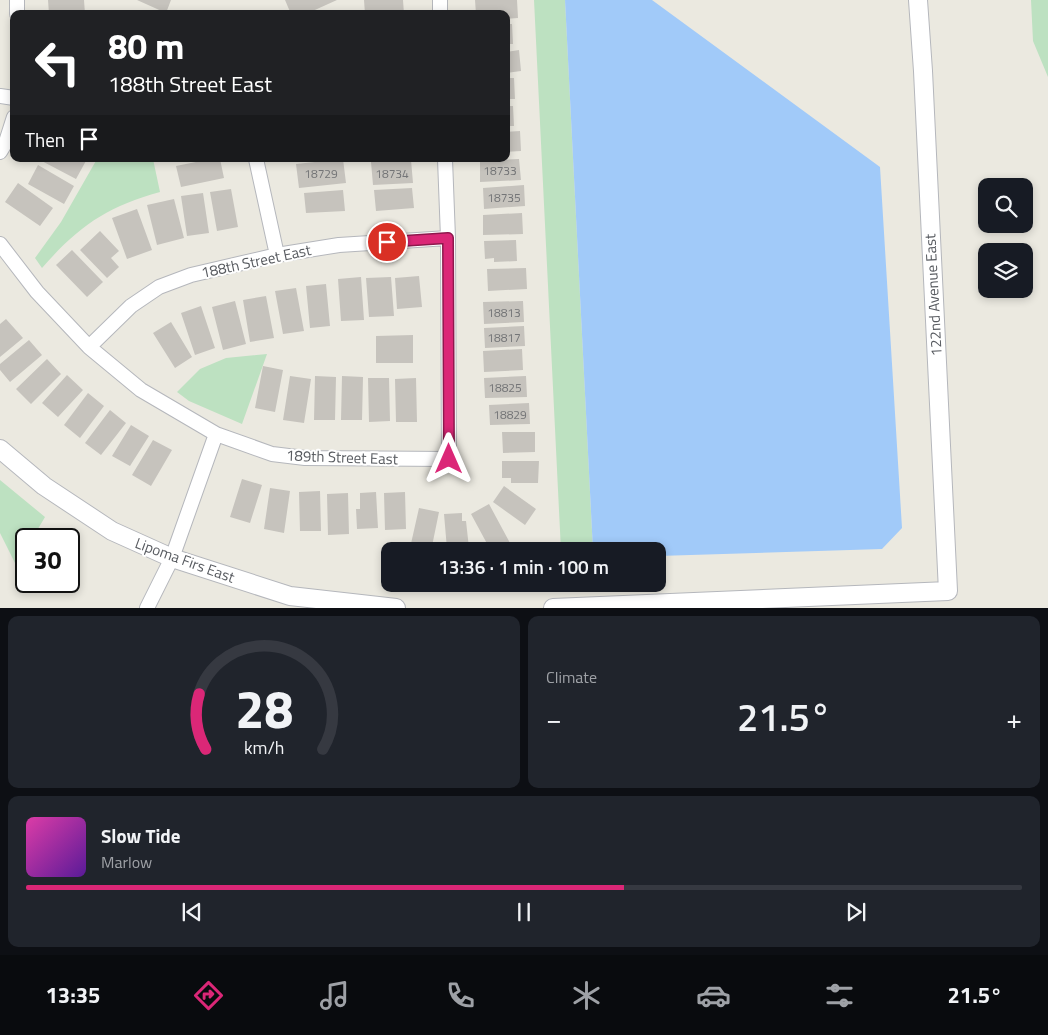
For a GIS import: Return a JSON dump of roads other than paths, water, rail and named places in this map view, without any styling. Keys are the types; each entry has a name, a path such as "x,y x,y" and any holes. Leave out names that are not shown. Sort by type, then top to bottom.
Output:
{"street":[{"name":"122nd Avenue East","path":"553,608 948,591 924,71 918,0"},
{"path":"0,152 10,130"},
{"path":"257,162 277,255"},
{"path":"445,162 448,238"},
{"name":"188th Street East","path":"89,347 131,306 159,286 191,275 277,255 339,245 448,238"},
{"name":"189th Street East","path":"0,244 37,292 89,347 141,390 216,434 272,454 297,457 351,460 449,459 448,238"},
{"path":"147,608 172,558 216,434"},
{"name":"Lipoma Firs East","path":"0,449 44,486 112,531 172,558 290,596 396,608"}],"water":[{"path":"565,0 652,0 880,167 902,528 882,549 666,556 666,542 593,542"}]}
